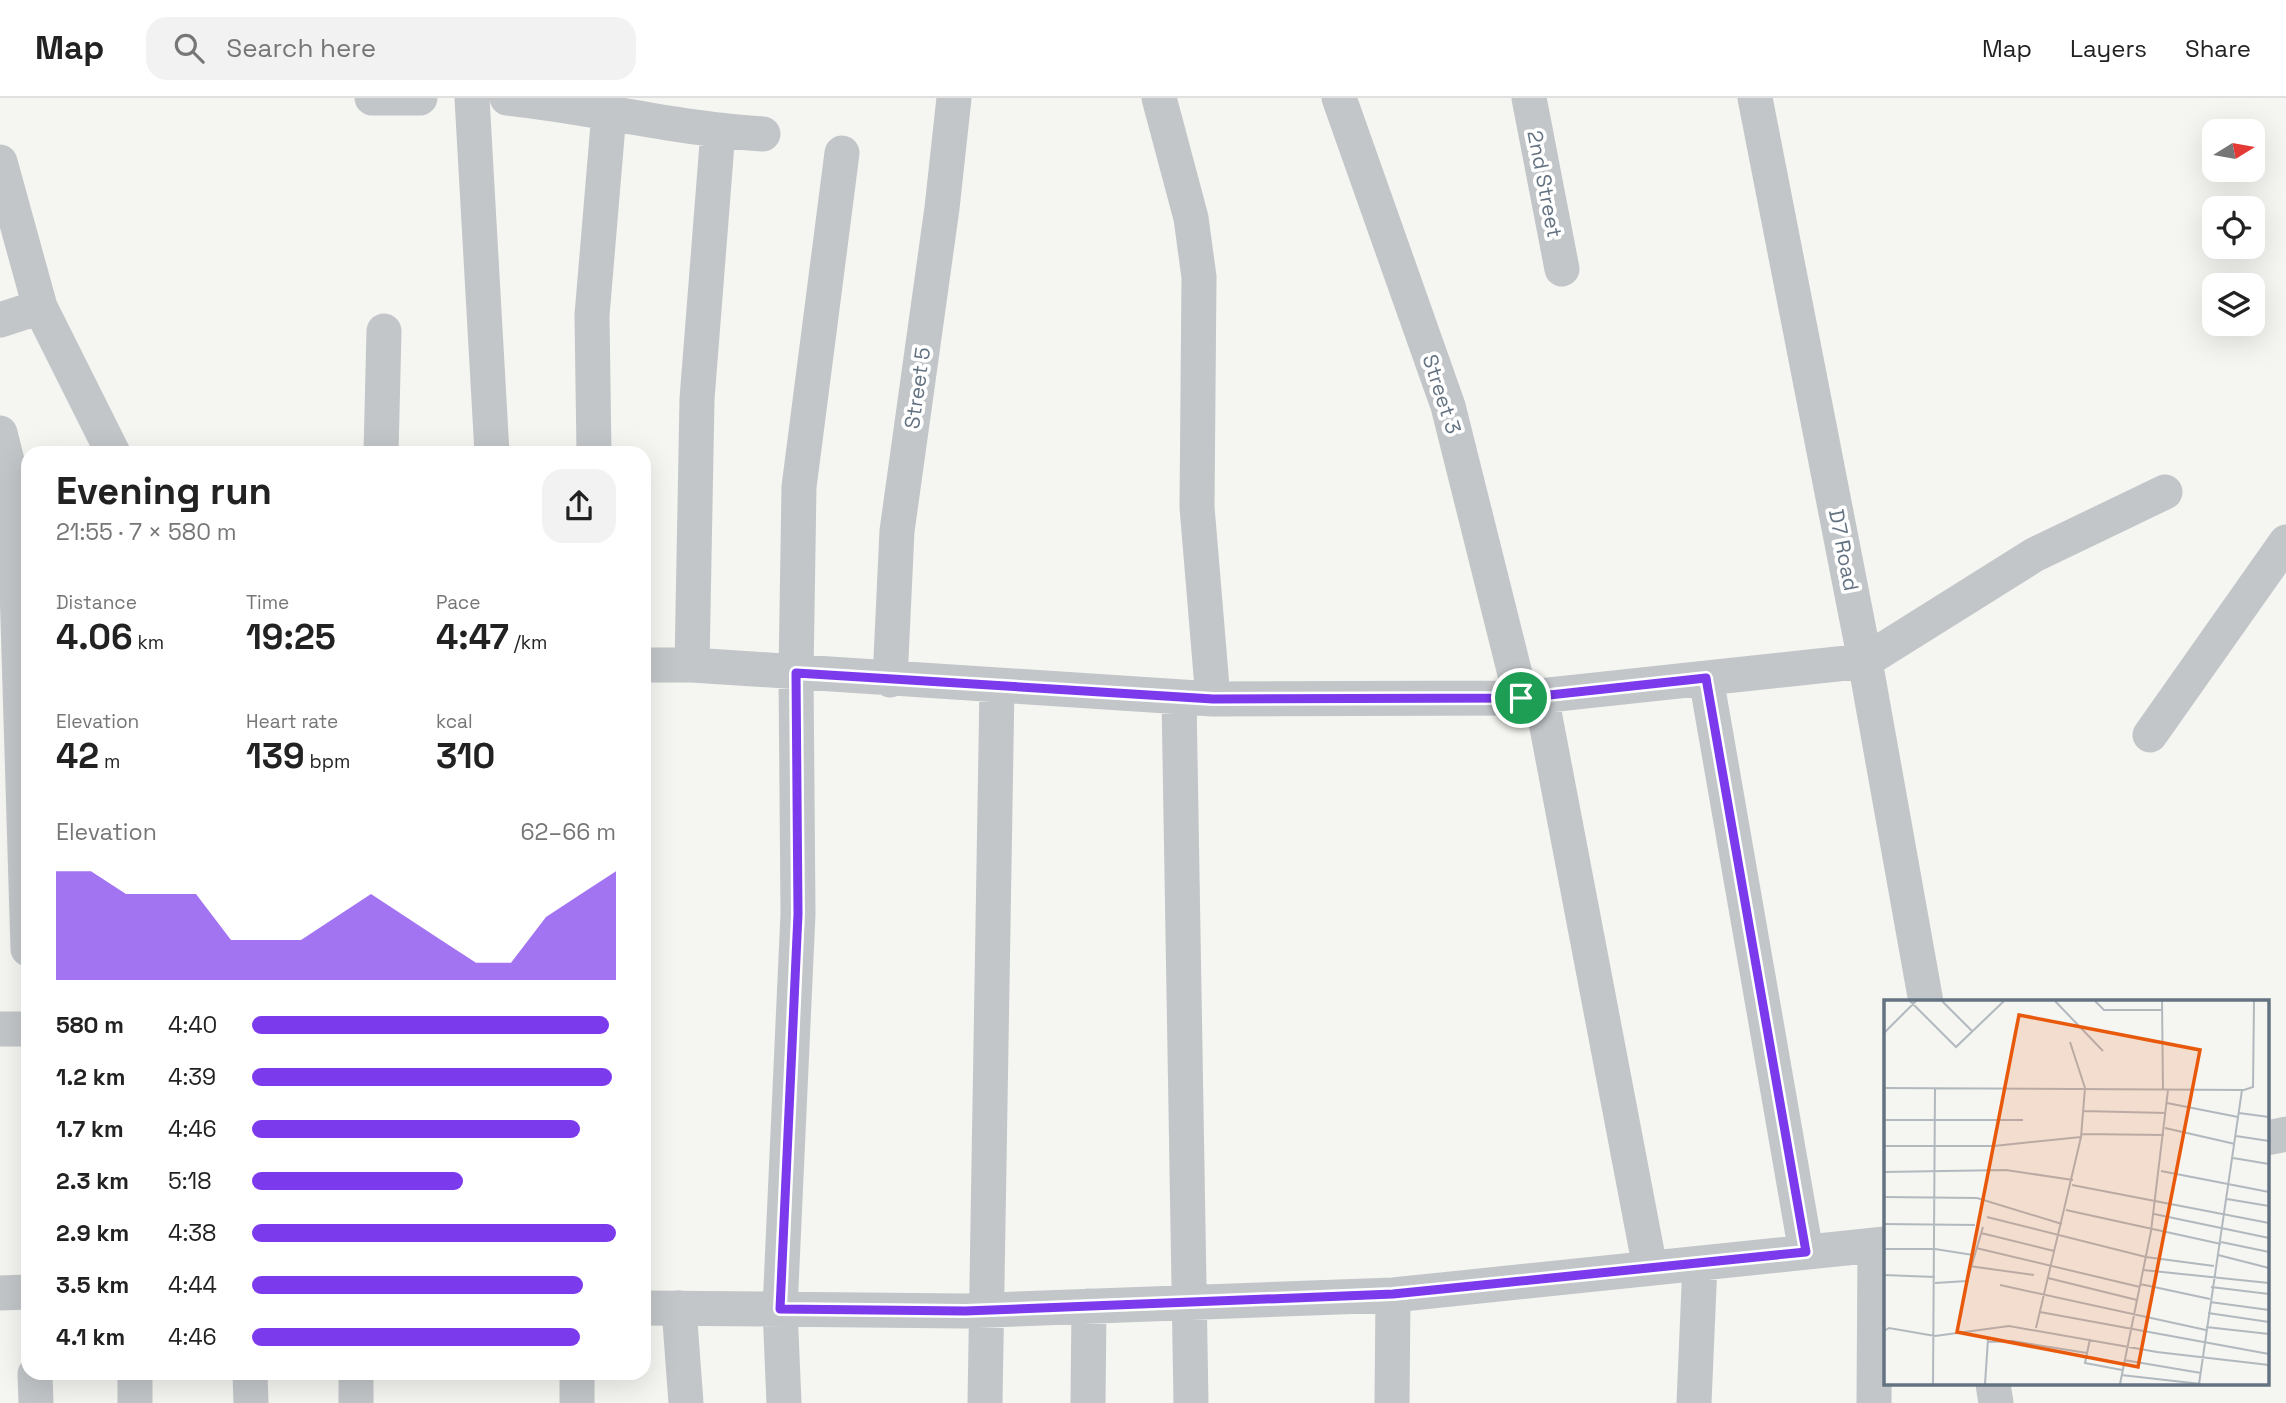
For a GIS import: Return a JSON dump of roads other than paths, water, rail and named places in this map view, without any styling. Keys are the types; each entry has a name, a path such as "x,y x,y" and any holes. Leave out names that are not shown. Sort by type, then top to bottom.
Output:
{"street":[{"path":"372,98 420,98"},
{"path":"472,98 492,446"},
{"path":"508,98 555,100 609,113 718,131 763,134"},
{"name":"Street 5","path":"890,680 897,531 954,98"},
{"path":"1159,98 1191,218 1199,277 1197,507 1213,699"},
{"name":"Street 3","path":"1339,98 1448,406 1531,697 1650,1268"},
{"name":"2nd Street","path":"1529,98 1562,269"},
{"name":"D7 Road","path":"1755,98 1866,661 1926,1000"},
{"path":"594,446 592,315 609,113"},
{"path":"692,665 697,399 718,131"},
{"path":"785,1403 780,1309 798,914 796,673 799,487 842,153"},
{"path":"0,162 40,307 110,446"},
{"path":"0,320 40,307"},
{"path":"381,446 384,331"},
{"path":"0,433 13,489 21,734"},
{"path":"651,665 692,665 1213,699 1531,697 1866,661 2034,555 2165,492"},
{"path":"2150,735 2286,542"},
{"path":"1706,678 1806,1252"},
{"path":"985,1403 997,687"},
{"path":"1179,698 1191,1403"},
{"path":"0,1029 21,1029"},
{"path":"2268,1138 2286,1134"},
{"path":"651,1308 988,1310 1393,1294 1880,1245 1874,1403"},
{"path":"1694,1403 1700,1263"},
{"path":"0,1293 21,1292"},
{"path":"1392,1403 1393,1294"},
{"path":"1088,1403 1089,1307"},
{"path":"679,1308 686,1403"},
{"path":"35,1380 36,1403"},
{"path":"135,1380 135,1403"},
{"path":"250,1380 251,1403"},
{"path":"356,1380 356,1403"},
{"path":"577,1380 577,1403"}]}
